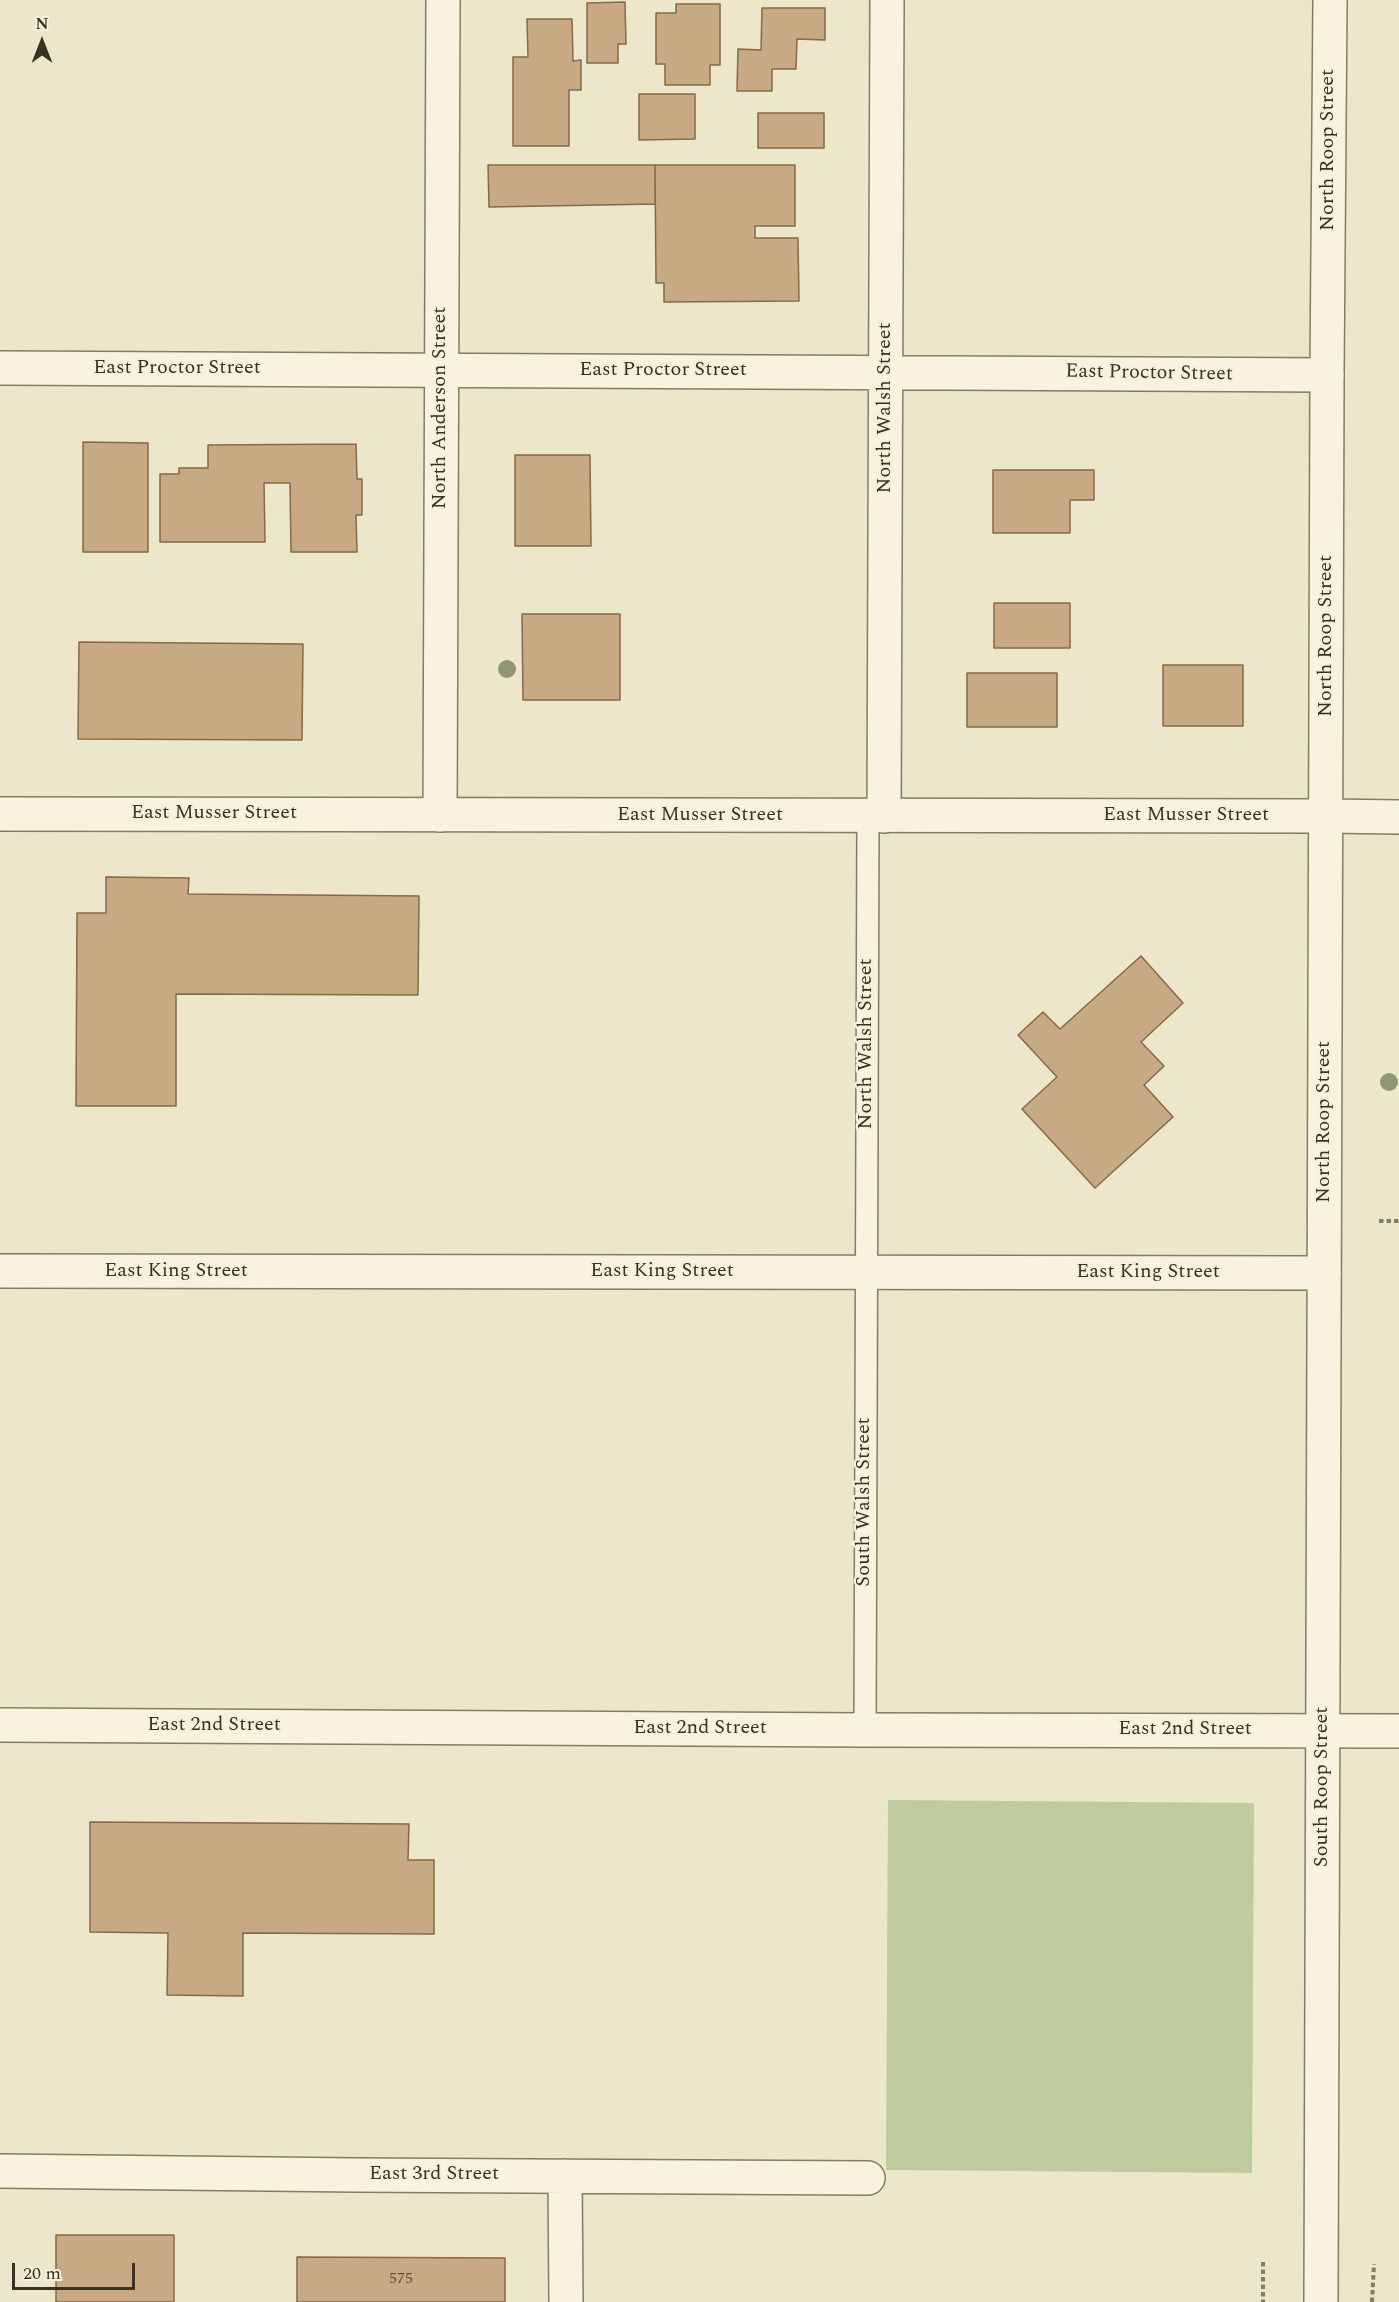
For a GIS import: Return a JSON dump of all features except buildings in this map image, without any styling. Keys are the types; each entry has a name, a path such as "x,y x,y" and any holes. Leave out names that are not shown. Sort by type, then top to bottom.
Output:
{"street":[{"name":"North Anderson Street","path":"440,815 443,0"},
{"name":"North Walsh Street","path":"876,816 886,372 887,0"},
{"name":"North Roop Street","path":"1324,1273 1330,0"},
{"name":"East Proctor Street","path":"0,368 1327,375"},
{"name":"East Musser Street","path":"0,814 1399,817"},
{"name":"East King Street","path":"0,1271 1324,1273"},
{"name":"South Roop Street","path":"1321,2302 1324,1273"},
{"name":"East 2nd Street","path":"0,1725 865,1731 1399,1731"},
{"name":"East 3rd Street","path":"0,2170 868,2178"},
{"path":"566,2176 566,2302"}],"lane":[{"name":"North Walsh Street","path":"866,1273 876,816"},
{"name":"South Walsh Street","path":"865,1731 866,1273"}],"path":[{"path":"1379,1221 1399,1221"},
{"path":"1263,2262 1263,2302"},
{"path":"1372,2302 1374,2264"}],"green space":[{"path":"888,1800 1254,1803 1252,2173 886,2170"}]}
